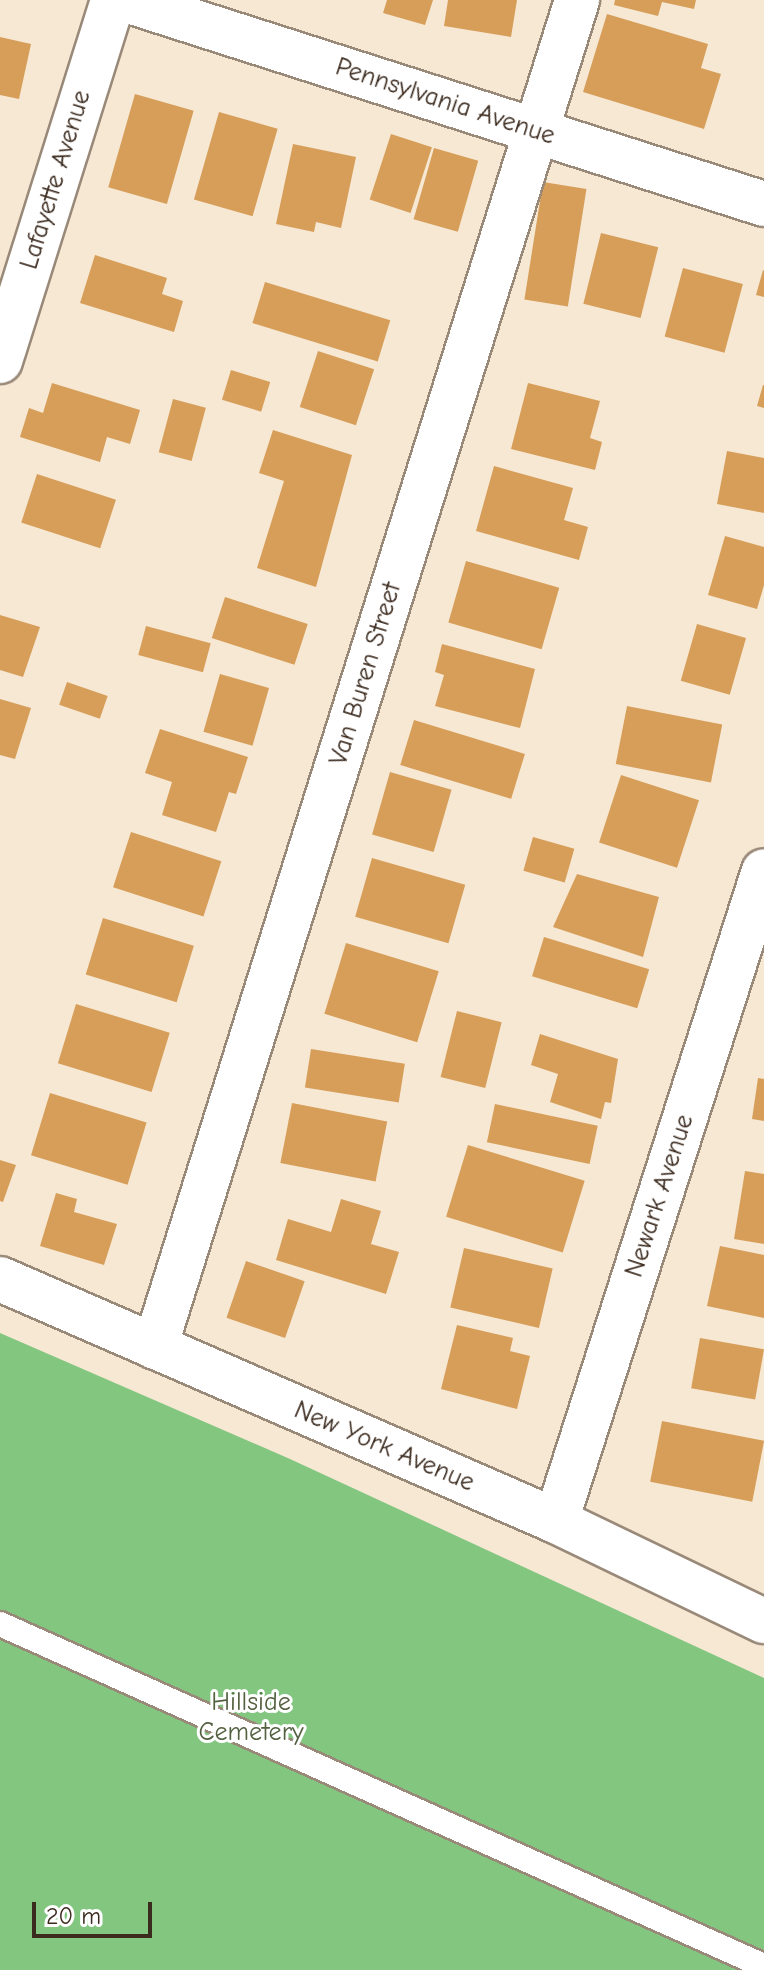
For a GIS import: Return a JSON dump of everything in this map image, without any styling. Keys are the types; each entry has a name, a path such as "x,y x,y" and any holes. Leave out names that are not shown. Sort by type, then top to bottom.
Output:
{"street":[{"name":"Lafayette Avenue","path":"0,361 113,0"},
{"name":"Pennsylvania Avenue","path":"126,0 764,204"},
{"name":"Van Buren Street","path":"155,1347 577,0"},
{"name":"Newark Avenue","path":"556,1521 764,871"},
{"name":"New York Avenue","path":"0,1279 556,1521 764,1621"}],"lane":[{"path":"0,1624 764,1966"}],"green space":[{"name":"Hillside Cemetery","path":"0,1333 290,1459 764,1678 764,1970 0,1970"}],"building":[{"path":"387,0 433,0 425,25 383,13"},
{"path":"448,0 517,0 511,37 444,26"},
{"path":"615,0 696,0 694,9 662,2 658,16 614,5"},
{"path":"607,14 708,44 701,68 721,74 704,129 583,92"},
{"path":"0,37 31,44 19,99 0,95"},
{"path":"135,94 194,111 167,204 108,187"},
{"path":"219,112 278,129 253,216 194,199"},
{"path":"391,134 432,147 411,213 370,200"},
{"path":"293,144 356,157 341,228 316,222 314,232 276,224"},
{"path":"434,148 478,161 458,232 414,219"},
{"path":"543,182 586,189 568,306 524,300"},
{"path":"601,233 658,247 641,318 583,304"},
{"path":"95,255 167,278 162,294 183,301 174,332 80,303"},
{"path":"683,268 743,284 725,353 665,337"},
{"path":"764,271 764,297 756,295"},
{"path":"265,282 390,320 378,361 252,323"},
{"path":"318,351 374,369 356,425 300,407"},
{"path":"231,370 270,382 261,412 222,400"},
{"path":"52,383 140,410 130,444 107,437 100,462 20,437 29,408 43,413"},
{"path":"528,383 600,401 590,438 602,442 595,470 511,449"},
{"path":"764,385 764,408 757,406"},
{"path":"173,399 206,408 192,461 159,452"},
{"path":"273,430 352,455 316,587 257,568 284,481 259,473"},
{"path":"727,451 764,458 764,513 717,504"},
{"path":"494,466 573,488 564,520 588,527 579,560 476,531"},
{"path":"37,474 116,500 100,548 21,523"},
{"path":"725,536 764,547 764,585 757,609 708,595"},
{"path":"466,561 559,588 542,649 448,623"},
{"path":"225,597 308,624 294,665 212,638"},
{"path":"0,615 40,627 23,677 0,670"},
{"path":"697,624 746,638 730,695 681,681"},
{"path":"146,626 211,643 203,672 138,655"},
{"path":"442,644 535,669 520,728 435,706 444,675 435,672"},
{"path":"220,674 269,688 252,746 203,732"},
{"path":"67,682 108,696 100,719 59,705"},
{"path":"0,699 31,708 15,759 0,755"},
{"path":"627,706 722,725 711,782 616,764"},
{"path":"414,720 525,754 511,799 400,765"},
{"path":"160,729 248,757 236,794 229,792 216,832 162,815 172,782 145,773"},
{"path":"390,772 452,790 434,852 372,834"},
{"path":"621,775 699,800 677,868 599,843"},
{"path":"131,832 221,861 203,917 113,887"},
{"path":"533,837 574,849 565,882 523,871"},
{"path":"372,858 465,885 448,943 355,917"},
{"path":"577,874 659,897 643,957 553,927"},
{"path":"103,918 194,946 177,1002 86,974"},
{"path":"544,937 649,969 637,1008 532,976"},
{"path":"346,943 439,971 417,1042 324,1014"},
{"path":"76,1004 170,1033 152,1092 58,1063"},
{"path":"457,1011 502,1022 485,1088 441,1077"},
{"path":"540,1034 618,1059 611,1103 605,1102 601,1119 550,1102 558,1074 531,1065"},
{"path":"311,1049 405,1064 399,1102 305,1088"},
{"path":"758,1078 764,1079 764,1121 752,1119"},
{"path":"50,1093 147,1123 128,1185 31,1155"},
{"path":"292,1103 387,1122 376,1181 280,1163"},
{"path":"495,1104 598,1126 590,1164 487,1142"},
{"path":"468,1145 585,1181 563,1252 446,1217"},
{"path":"0,1160 16,1165 3,1202 0,1201"},
{"path":"745,1171 764,1174 764,1244 734,1239"},
{"path":"56,1193 77,1199 74,1212 117,1224 104,1265 40,1246"},
{"path":"341,1199 381,1211 371,1244 399,1252 386,1294 276,1260 288,1219 331,1232"},
{"path":"720,1246 764,1255 764,1318 707,1306"},
{"path":"464,1248 553,1268 539,1328 450,1307"},
{"path":"246,1261 305,1281 285,1338 226,1318"},
{"path":"457,1325 513,1338 510,1351 530,1356 517,1409 441,1389"},
{"path":"700,1338 764,1349 755,1400 691,1388"},
{"path":"662,1421 764,1441 752,1502 650,1482"}]}
